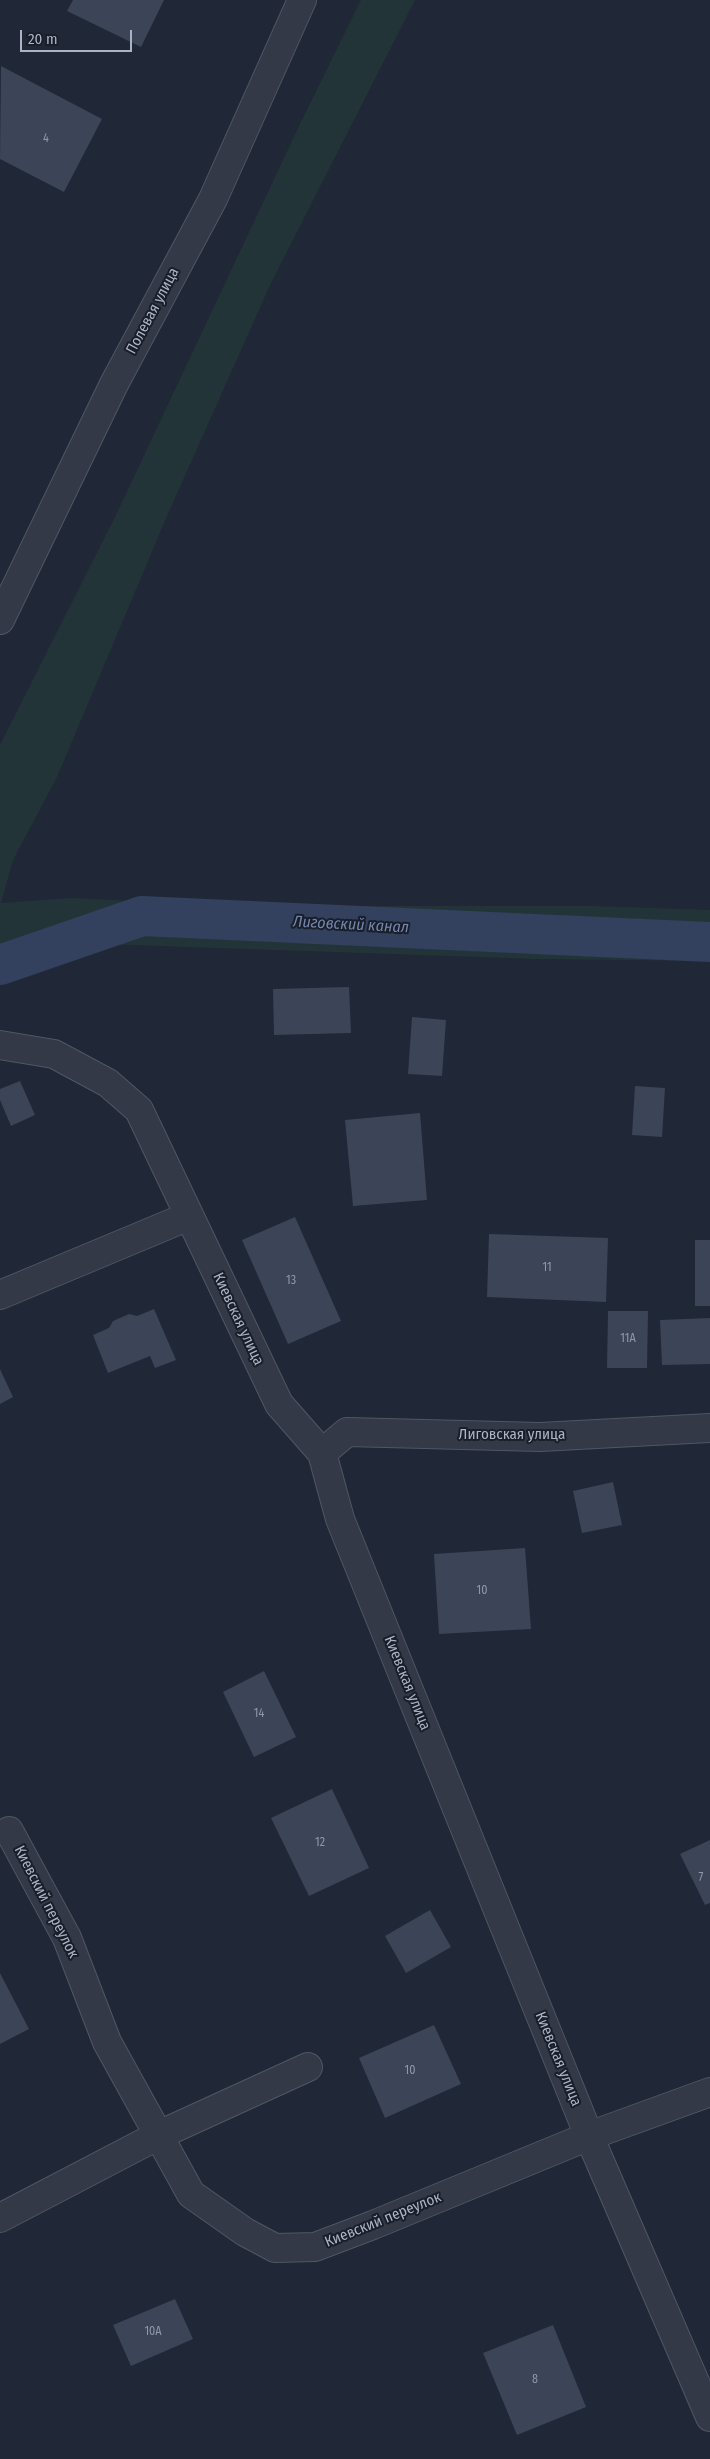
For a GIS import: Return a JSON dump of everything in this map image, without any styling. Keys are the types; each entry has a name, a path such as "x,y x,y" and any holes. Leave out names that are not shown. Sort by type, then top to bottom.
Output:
{"street":[{"name":"Полевая улица","path":"0,620 114,384 213,199 302,0"},
{"name":"Киевская улица","path":"0,1045 54,1054 108,1083 139,1110 279,1404 322,1453 340,1519 590,2136 710,2417"},
{"path":"0,1296 189,1216"},
{"name":"Лиговская улица","path":"322,1453 347,1432 540,1437 710,1428"},
{"name":"Киевский переулок","path":"8,1831 67,1938 107,2042 157,2136 191,2194 245,2232 275,2248 315,2247 590,2136 710,2092"},
{"path":"0,2218 157,2136 308,2067"}],"shaded area":[{"path":"361,0 415,0 270,285 167,516 57,777 13,860 1,903 71,898 231,906 592,906 710,910 710,961 537,959 102,944 0,977 0,745 116,515 300,124"}],"building":[{"path":"73,0 164,0 141,47 67,11"},
{"path":"1,66 102,119 64,192 0,159"},
{"path":"349,987 351,1033 274,1035 273,989"},
{"path":"412,1017 446,1020 442,1076 408,1074"},
{"path":"20,1081 35,1115 11,1126 0,1100 0,1089"},
{"path":"635,1086 665,1088 662,1137 632,1135"},
{"path":"420,1113 427,1200 353,1206 345,1120"},
{"path":"295,1217 341,1321 288,1344 242,1240"},
{"path":"489,1234 608,1238 606,1302 487,1297"},
{"path":"695,1240 710,1240 710,1306 695,1306"},
{"path":"154,1309 176,1360 155,1368 150,1356 108,1373 93,1335 109,1328 113,1321 129,1314 137,1316"},
{"path":"608,1311 648,1311 647,1368 607,1368"},
{"path":"710,1318 710,1364 662,1365 660,1320"},
{"path":"0,1369 13,1397 0,1404"},
{"path":"613,1482 622,1525 582,1533 573,1491"},
{"path":"525,1548 531,1629 439,1634 434,1554"},
{"path":"264,1671 296,1737 254,1757 223,1692"},
{"path":"332,1789 369,1868 309,1896 271,1818"},
{"path":"710,1840 710,1903 705,1905 680,1854"},
{"path":"430,1910 451,1947 406,1973 385,1936"},
{"path":"0,1973 29,2029 0,2044"},
{"path":"434,2025 461,2084 385,2118 359,2058"},
{"path":"175,2299 193,2339 131,2366 113,2325"},
{"path":"553,2325 586,2407 517,2435 483,2353"}],"waterway":[{"name":"Лиговский канал","path":"0,965 142,916 710,942"}]}
